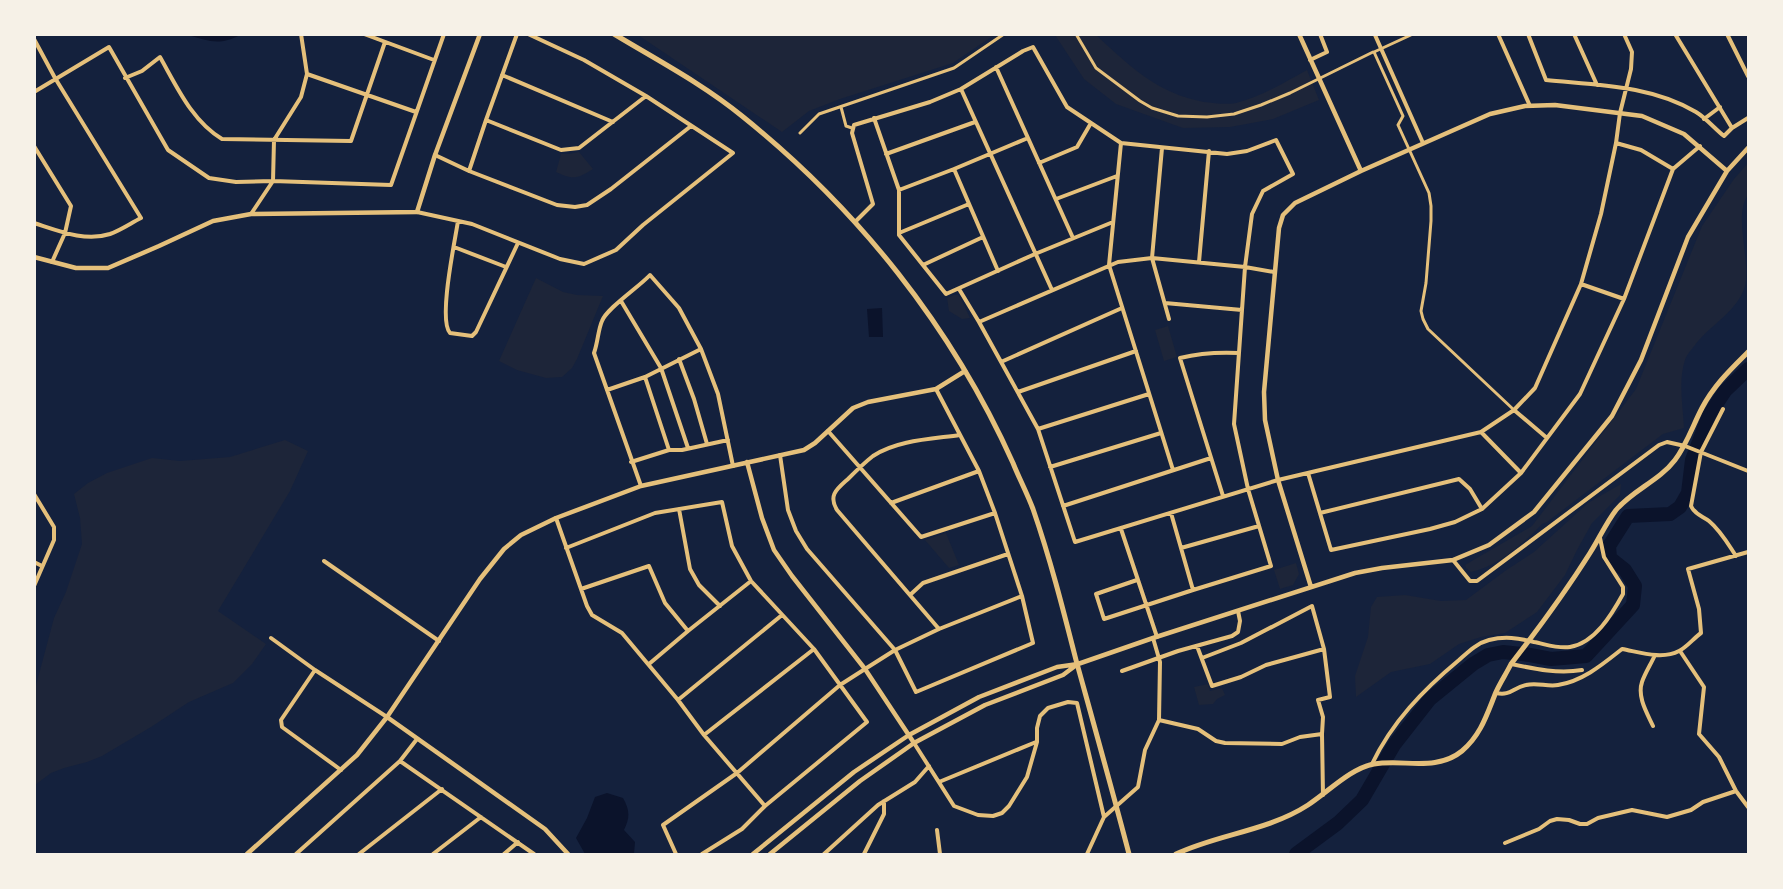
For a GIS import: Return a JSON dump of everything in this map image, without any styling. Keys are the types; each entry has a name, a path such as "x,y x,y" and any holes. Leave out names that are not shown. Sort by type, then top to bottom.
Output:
{"main road":[{"path":"614,34 680,73 740,114 790,157 855,222 920,300 965,371 1003,441 1032,507 1046,548 1129,855"},
{"path":"1176,855 1286,817 1323,795 1359,769 1373,764 1439,763 1463,750 1477,734 1512,663 1600,538 1616,510 1675,461 1685,446 1711,392 1749,352"}],"street":[{"path":"251,214 273,181 274,140 301,97 307,74 301,34"},
{"path":"364,34 434,60"},
{"path":"34,92 109,47 168,150 209,178 236,182 391,185 444,34"},
{"path":"417,212 435,155 480,34"},
{"path":"469,171 517,34"},
{"path":"34,257 76,268 108,268 213,221 251,214 417,212 472,224 560,259 584,264 616,250 643,225 733,153 646,96 584,60 528,34"},
{"path":"800,133 819,114 954,68 1004,34"},
{"path":"1076,34 1096,68 1152,108 1178,116 1208,117 1234,114 1261,105 1413,34"},
{"path":"1299,34 1361,171"},
{"path":"1310,60 1327,52 1320,34"},
{"path":"1377,34 1375,35 1423,143"},
{"path":"1498,34 1530,106"},
{"path":"1528,34 1546,80 1626,88 1654,94 1696,112 1724,136 1732,128 1749,118"},
{"path":"1574,34 1597,85"},
{"path":"959,289 1038,429 1075,542 1278,480 1481,432 1514,410 1535,388 1581,284 1601,214 1620,113 1631,69 1632,52 1624,34"},
{"path":"1675,34 1732,128"},
{"path":"1727,34 1749,76"},
{"path":"34,39 55,78 141,218 111,234 92,238 65,233 34,223"},
{"path":"125,78 142,71 160,57 188,107 214,134 222,139 351,141 385,42"},
{"path":"852,128 854,125 930,102 961,89 1033,47 1067,107 1121,143 1227,154 1247,152 1276,140 1293,174 1263,191 1252,214 1245,267 1234,424 1248,489 1271,566 1104,619 1096,594 1137,580"},
{"path":"1374,52 1403,116 1398,125 1429,193 1431,206 1426,283 1421,311 1423,319 1428,328 1444,344 1547,438"},
{"path":"996,67 1073,238"},
{"path":"307,74 416,112"},
{"path":"502,75 613,122"},
{"path":"961,89 1052,290"},
{"path":"486,120 561,150 570,150 579,148 646,96"},
{"path":"1311,587 1278,480 1265,420 1264,392 1279,228 1283,215 1295,203 1490,114 1530,106 1555,105 1642,116 1684,134 1727,171"},
{"path":"841,107 846,126 852,128"},
{"path":"1704,119 1720,107"},
{"path":"874,118 899,190 899,235 946,294 1113,222"},
{"path":"886,154 975,122"},
{"path":"1040,163 1077,147 1091,123"},
{"path":"435,155 557,206 575,207 587,205 611,189 691,126"},
{"path":"852,128 873,204 855,222"},
{"path":"899,190 1028,138"},
{"path":"1121,143 1109,265 1173,470"},
{"path":"1616,143 1641,150 1673,169"},
{"path":"34,146 72,206 65,233 52,262"},
{"path":"1308,472 1331,550 1430,530 1455,522 1482,509 1521,473 1580,394 1624,299 1673,169 1700,146"},
{"path":"1162,148 1152,258 1169,319"},
{"path":"753,855 854,772 909,735 979,697 1057,667 1078,664 1356,573 1453,560 1489,545 1534,512 1612,416 1641,360 1688,237 1727,171 1749,148"},
{"path":"1200,262 1209,151"},
{"path":"954,169 998,272"},
{"path":"1056,199 1118,176"},
{"path":"899,233 969,204"},
{"path":"458,221 447,283 445,326 450,333 472,336 476,332 518,243"},
{"path":"923,265 983,237"},
{"path":"454,247 506,267"},
{"path":"979,322 1118,262 1152,258 1275,272"},
{"path":"641,486 594,353 602,320 650,275 679,308 701,349 718,394 733,466"},
{"path":"1581,284 1624,299"},
{"path":"621,301 661,368 688,448"},
{"path":"1165,303 1242,310"},
{"path":"1001,362 1122,308"},
{"path":"607,390 645,377 701,349"},
{"path":"1018,392 1136,351"},
{"path":"1223,496 1180,358 1203,354 1239,353"},
{"path":"679,359 707,444"},
{"path":"248,854 357,755 387,717 480,579 504,549 521,535 556,518 641,486 804,450 854,408 868,402 936,389 965,371"},
{"path":"645,377 669,450"},
{"path":"780,454 788,510 795,531 807,549 895,650 916,692 1033,643 1022,596 980,471 936,389"},
{"path":"1038,429 1149,394"},
{"path":"1723,409 1701,452 1691,506 1694,512 1718,530 1736,556"},
{"path":"828,430 921,537 996,513"},
{"path":"1481,432 1521,473"},
{"path":"1050,467 1161,433"},
{"path":"939,629 837,510 833,503 833,496 838,488 874,456 899,445 960,435"},
{"path":"631,462 669,450 728,440"},
{"path":"1453,560 1470,581 1477,581 1659,445 1667,442 1685,446 1749,471"},
{"path":"1063,506 1211,458"},
{"path":"747,462 762,518 774,550 866,669 954,806 986,817 999,814 1009,806 1027,777 1037,742 1040,716 1048,708 1068,702 1077,703 1104,817"},
{"path":"891,503 980,471"},
{"path":"1320,513 1459,479 1470,489 1482,509"},
{"path":"34,494 54,527 54,540 34,586"},
{"path":"566,548 655,513 722,502 732,546 751,581 814,649 867,723 765,806 742,829 702,855"},
{"path":"679,509 690,569 699,585 720,606"},
{"path":"1171,513 1193,590"},
{"path":"556,518 580,589 592,615 622,633 765,806"},
{"path":"1181,548 1259,526"},
{"path":"1087,855 1104,817 1138,787 1145,750 1159,720 1159,658 1147,605 1121,529"},
{"path":"1373,764 1385,738 1403,714 1437,678 1476,645 1486,640 1512,637 1558,647 1574,646 1595,633 1623,594 1623,587 1604,557 1600,538"},
{"path":"1496,693 1504,695 1524,685 1560,685 1582,677 1604,664 1622,649 1655,655 1680,651 1701,633 1699,609 1688,569 1749,552"},
{"path":"910,595 923,583 1008,554"},
{"path":"324,561 439,641"},
{"path":"34,562 42,566"},
{"path":"580,589 649,566 665,603 688,631"},
{"path":"649,664 751,581"},
{"path":"676,855 663,825 737,773 840,685 895,650 939,629 1022,596"},
{"path":"1202,658 1241,643 1312,606 1324,649 1330,697 1318,700 1323,717 1323,795"},
{"path":"1122,670 1235,635 1238,632 1238,611"},
{"path":"678,700 782,615"},
{"path":"271,638 545,829 568,855"},
{"path":"1197,646 1212,686 1241,677 1266,665 1324,649"},
{"path":"704,735 814,649"},
{"path":"1680,651 1704,687 1699,734 1719,758 1736,791 1749,807"},
{"path":"1653,726 1643,705 1641,694 1642,683 1655,655"},
{"path":"1512,663 1554,672 1582,670"},
{"path":"770,855 860,781 914,743 985,705 1063,675 1078,664"},
{"path":"315,670 281,720 282,727 341,771"},
{"path":"1159,720 1198,729 1216,741 1225,743 1282,744 1322,734"},
{"path":"296,855 400,761 417,739"},
{"path":"939,782 1037,742"},
{"path":"400,761 534,855"},
{"path":"824,855 878,805 915,782 928,766"},
{"path":"359,855 442,789"},
{"path":"1505,843 1557,819 1587,824 1598,818 1632,810 1667,817 1691,810 1702,802 1736,791"},
{"path":"864,855 884,814 884,801"},
{"path":"437,853 481,817"},
{"path":"937,831 940,855"},
{"path":"504,855 518,842"}],"shaded area":[{"path":"188,35 240,35 226,40 208,41"},
{"path":"638,35 994,35 953,63 809,111 782,132"},
{"path":"1055,35 1096,35 1145,77 1187,98 1212,103 1236,103 1264,93 1307,70 1319,100 1273,119 1230,127 1183,128 1116,104 1084,79"},
{"path":"579,152 593,169 575,177 556,172 561,154"},
{"path":"1748,163 1748,195 1742,214 1746,263 1745,286 1736,303 1701,338 1686,358 1681,385 1684,428 1663,434 1542,524 1510,553 1491,565 1471,572 1465,565 1532,526 1636,389 1702,226 1734,179"},
{"path":"536,278 563,292 603,296 577,359 572,368 562,377 546,378 517,370 499,361"},
{"path":"954,295 960,297 970,318 962,319 949,311 947,298"},
{"path":"882,308 883,337 869,337 867,309"},
{"path":"1168,326 1177,357 1164,361 1155,330"},
{"path":"285,440 308,451 290,491 218,611 266,644 252,664 233,683 189,702 102,756 51,773 35,785 35,689 54,618 66,592 82,544 80,518 74,494 107,473 152,458 180,461 230,457"},
{"path":"1621,484 1620,495 1592,523 1565,575 1537,612 1505,633 1459,644 1430,664 1391,672 1356,697 1355,676 1368,637 1371,607 1377,597 1405,595 1441,601 1466,600 1534,552 1588,503"},
{"path":"946,533 959,565 949,568 925,540"},
{"path":"1296,563 1299,574 1293,585 1280,589 1274,570"},
{"path":"1208,684 1210,691 1222,688 1225,695 1213,704 1199,705 1194,687"},
{"path":"607,793 623,798 625,802 628,814 624,830 635,842 634,854 585,854 576,838 595,797"}],"waterway":[{"path":"1296,854 1338,823 1362,800 1394,745 1430,699 1473,664 1488,655 1503,652 1551,659 1586,656 1633,605 1635,586 1625,570 1610,558 1609,546 1628,516 1670,514 1680,507 1688,493 1692,460 1709,415 1725,391 1748,369"}]}
